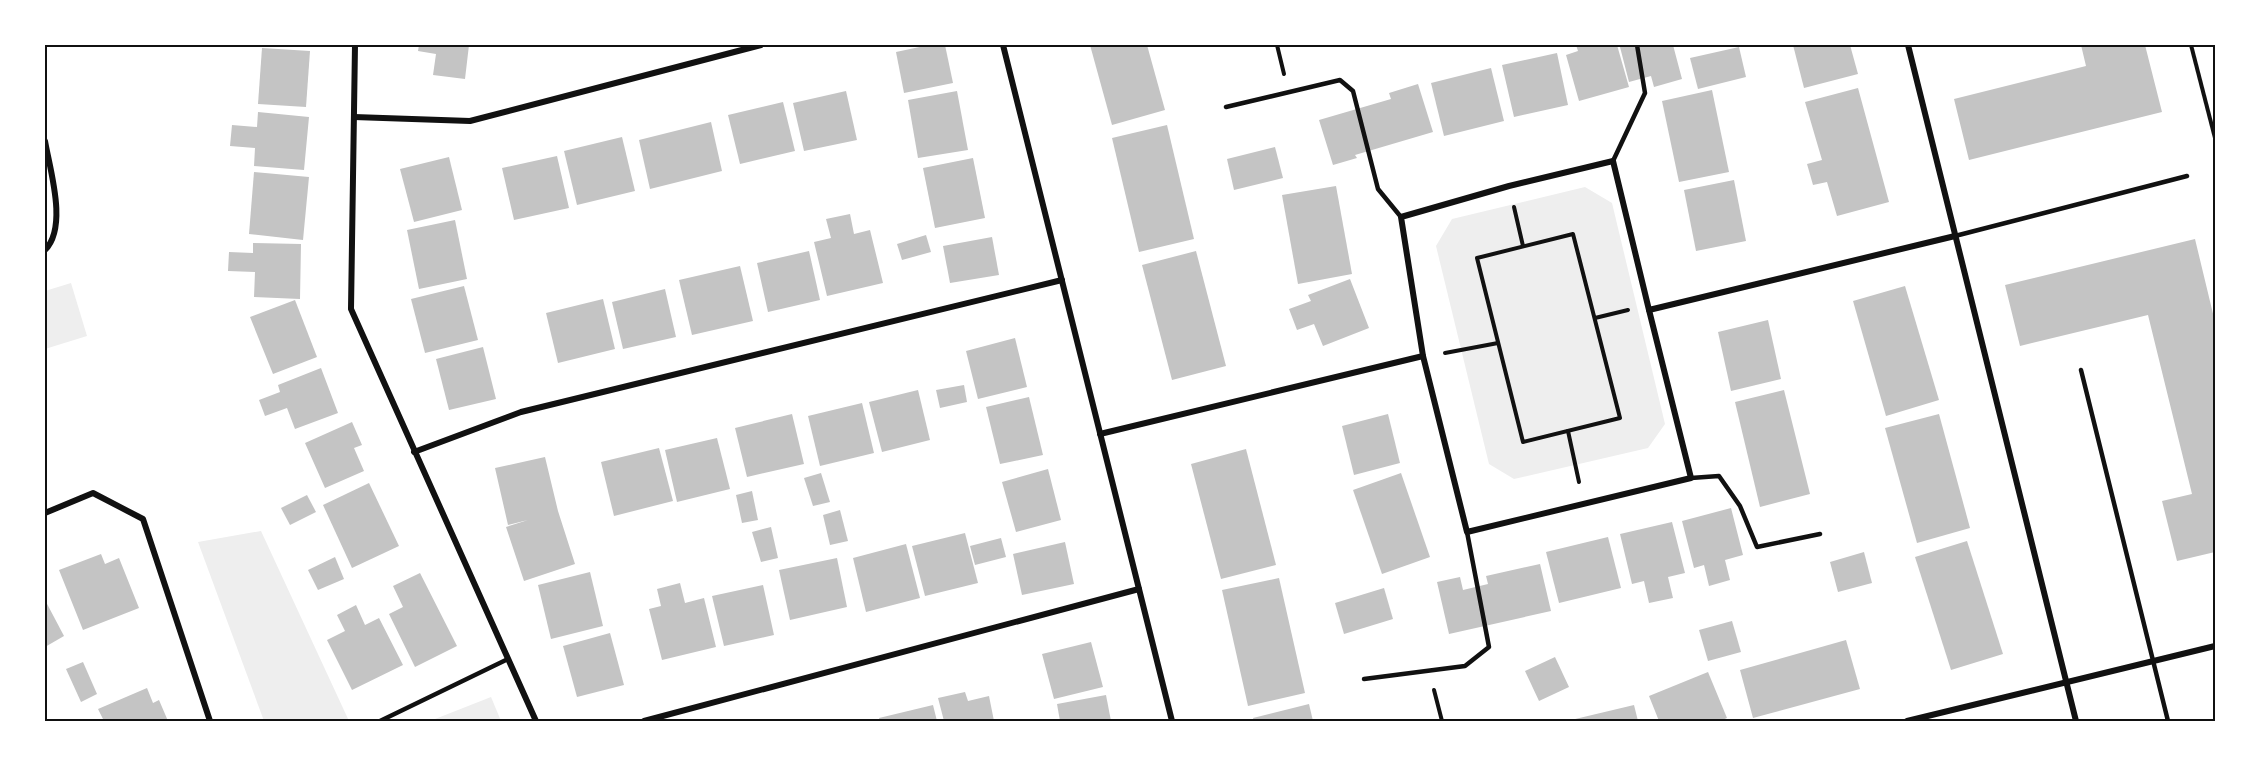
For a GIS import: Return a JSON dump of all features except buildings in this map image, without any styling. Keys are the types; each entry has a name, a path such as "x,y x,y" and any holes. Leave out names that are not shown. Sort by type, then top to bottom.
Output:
{"street":[{"path":"355,45 351,309 536,721"},
{"path":"354,117 470,121 761,45"},
{"path":"1003,45 1172,721"},
{"path":"1908,45 2076,721"},
{"path":"45,141 58,211 51,244 45,250"},
{"path":"1613,161 1691,477 1467,532 1423,356 1401,217 1509,186 1613,161"},
{"path":"1649,310 1955,236"},
{"path":"414,452 521,412 1062,280"},
{"path":"1100,434 1423,356"},
{"path":"45,513 93,493 143,519 210,721"},
{"path":"644,721 1139,589"},
{"path":"1907,721 2215,646"}],"lane":[{"path":"1613,161 1645,93 1637,45"},
{"path":"1226,107 1340,80 1353,91 1378,189 1401,217"},
{"path":"1955,236 2187,176"},
{"path":"2081,370 2155,661 2168,721"},
{"path":"1691,477 1719,476 1740,506 1757,547 1820,534"},
{"path":"1364,679 1465,666 1489,647 1467,532"},
{"path":"380,721 507,659"}],"path":[{"path":"1277,45 1289,92"},
{"path":"2191,45 2215,138"},
{"path":"1509,186 1522,247"},
{"path":"1573,234 1595,318 1620,418 1524,442 1477,258 1573,234"},
{"path":"1595,318 1637,308 1649,310"},
{"path":"1423,356 1462,352 1498,343"},
{"path":"1568,431 1585,503"},
{"path":"1429,671 1442,721"}],"shaded area":[{"path":"1585,187 1612,203 1665,424 1648,448 1514,479 1489,464 1436,246 1452,219"},
{"path":"71,283 87,336 45,349 45,291"},
{"path":"261,531 349,721 264,721 198,542"},
{"path":"491,697 501,721 430,721"}]}
